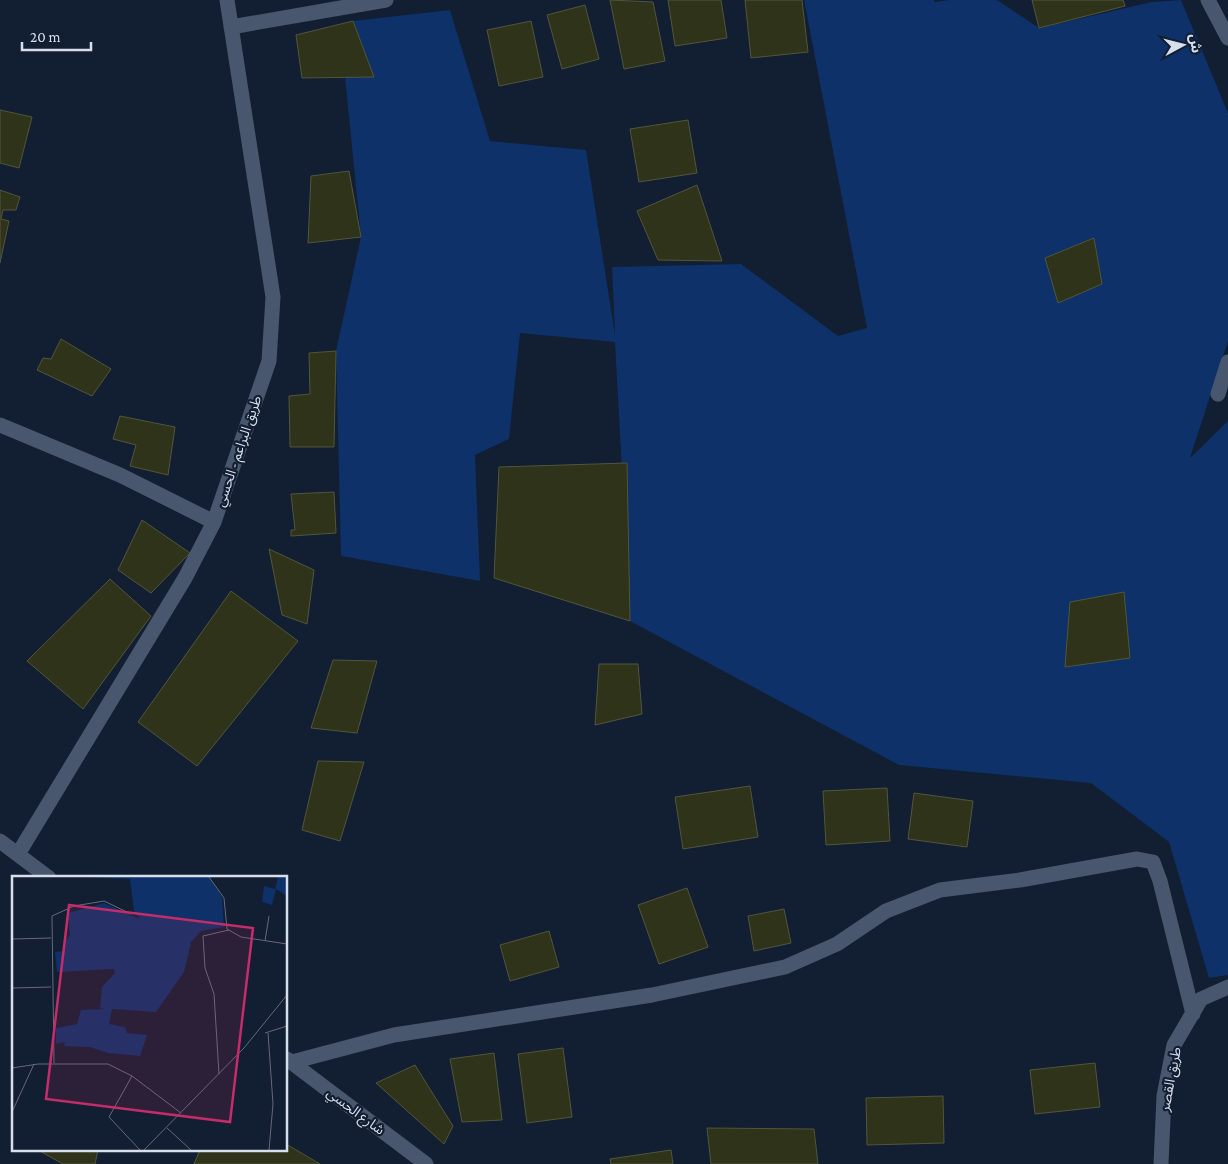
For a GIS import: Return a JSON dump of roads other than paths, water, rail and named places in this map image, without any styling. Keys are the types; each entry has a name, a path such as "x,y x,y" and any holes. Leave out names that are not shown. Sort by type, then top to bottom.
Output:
{"street":[{"name":"طريق البراعم - الحسي","path":"18,854 185,578 214,522 268,361 273,297 227,0"},
{"path":"231,27 386,0"},
{"path":"1208,0 1228,38"},
{"path":"1218,394 1228,362"},
{"path":"0,425 120,475 214,522"},
{"path":"0,841 46,876"},
{"path":"289,1060 394,1035 652,995 785,967 837,944 886,911 940,890 1020,880 1137,858 1153,862 1160,880 1193,1014"},
{"name":"طريق القصر","path":"1161,1164 1164,1096 1174,1045 1201,999 1228,987"},
{"name":"شارع الحسي","path":"289,1060 426,1164"}]}
